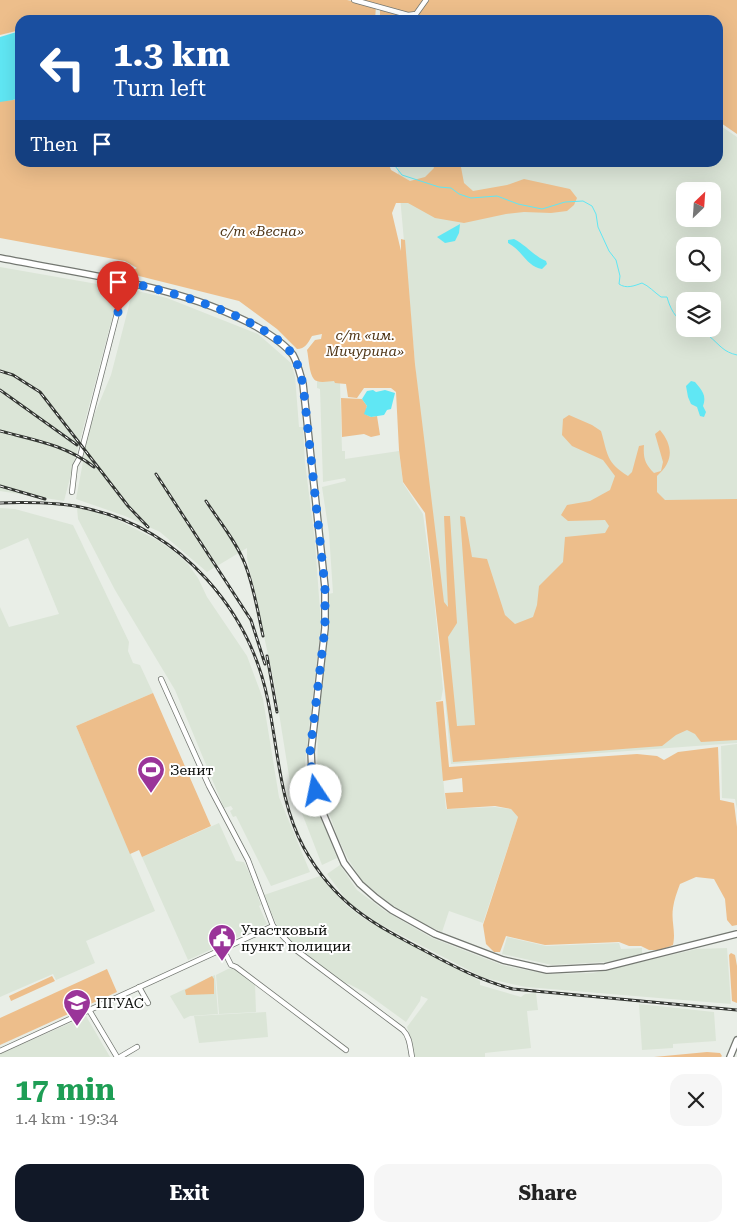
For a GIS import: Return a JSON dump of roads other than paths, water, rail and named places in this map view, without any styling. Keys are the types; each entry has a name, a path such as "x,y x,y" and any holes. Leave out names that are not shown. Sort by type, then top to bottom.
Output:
{"main road":[{"path":"0,258 126,282 185,297 232,314 268,334 292,355 299,369 303,384 325,587 325,628 310,752 312,772 327,824 341,857 360,884 392,910 435,934 503,960 547,970 605,968 737,934"},
{"path":"730,1057 737,1040"}],"street":[{"path":"354,0 408,15 416,14 426,0"},
{"path":"72,492 75,466 80,457 126,282"},
{"path":"161,679 209,786 248,860 273,926 296,950 403,1030 410,1043 412,1057"},
{"path":"0,1051 273,926"},
{"path":"223,950 231,965 346,1050"},
{"path":"139,987 148,1003"},
{"path":"89,1010 118,1057 137,1047"}],"water":[{"path":"15,32 15,99 0,102 0,37"},
{"path":"460,224 459,233 455,241 445,243 437,237"},
{"path":"514,239 546,261 547,264 542,269 528,262 508,243 508,240"},
{"path":"691,381 695,382 703,393 703,406 706,412 704,417 700,416 697,407 691,404 688,397 686,386"},
{"path":"373,390 376,392 385,390 395,393 391,409 387,410 384,415 371,417 364,414 367,406 362,399 367,391"}],"waterway":[{"path":"396,167 402,175 439,187 451,188 459,194 471,198 497,196 518,204 542,209 565,202 583,201 592,206 596,214 598,227 609,251 616,260 620,276 619,284 627,287 642,283 661,297 667,297 676,316"},
{"path":"710,337 725,350 737,355"}],"railway":[{"path":"0,371 13,375 40,392 128,506 148,527"},
{"path":"0,390 77,445"},
{"path":"0,431 61,448 94,467"},
{"path":"156,474 251,620 265,664"},
{"path":"0,486 45,499"},
{"path":"206,501 232,539 245,564 263,636"},
{"path":"0,503 67,505 89,509 122,520 153,535 181,555 206,579 228,606 245,636 259,667 268,701 285,795 296,831 316,867 342,898 357,911 389,932 458,968 490,982 513,989 737,1010"},
{"path":"267,656 277,712"}],"place":[{"name":"Зенит","path":"151,794"},
{"name":"Участковый пункт полиции","path":"222,962"},
{"name":"ПГУАС","path":"77,1027"}],"park label":[{"name":"с/т «Весна»","path":"262,231"},
{"name":"с/т «им. Мичурина»","path":"365,344"}]}
